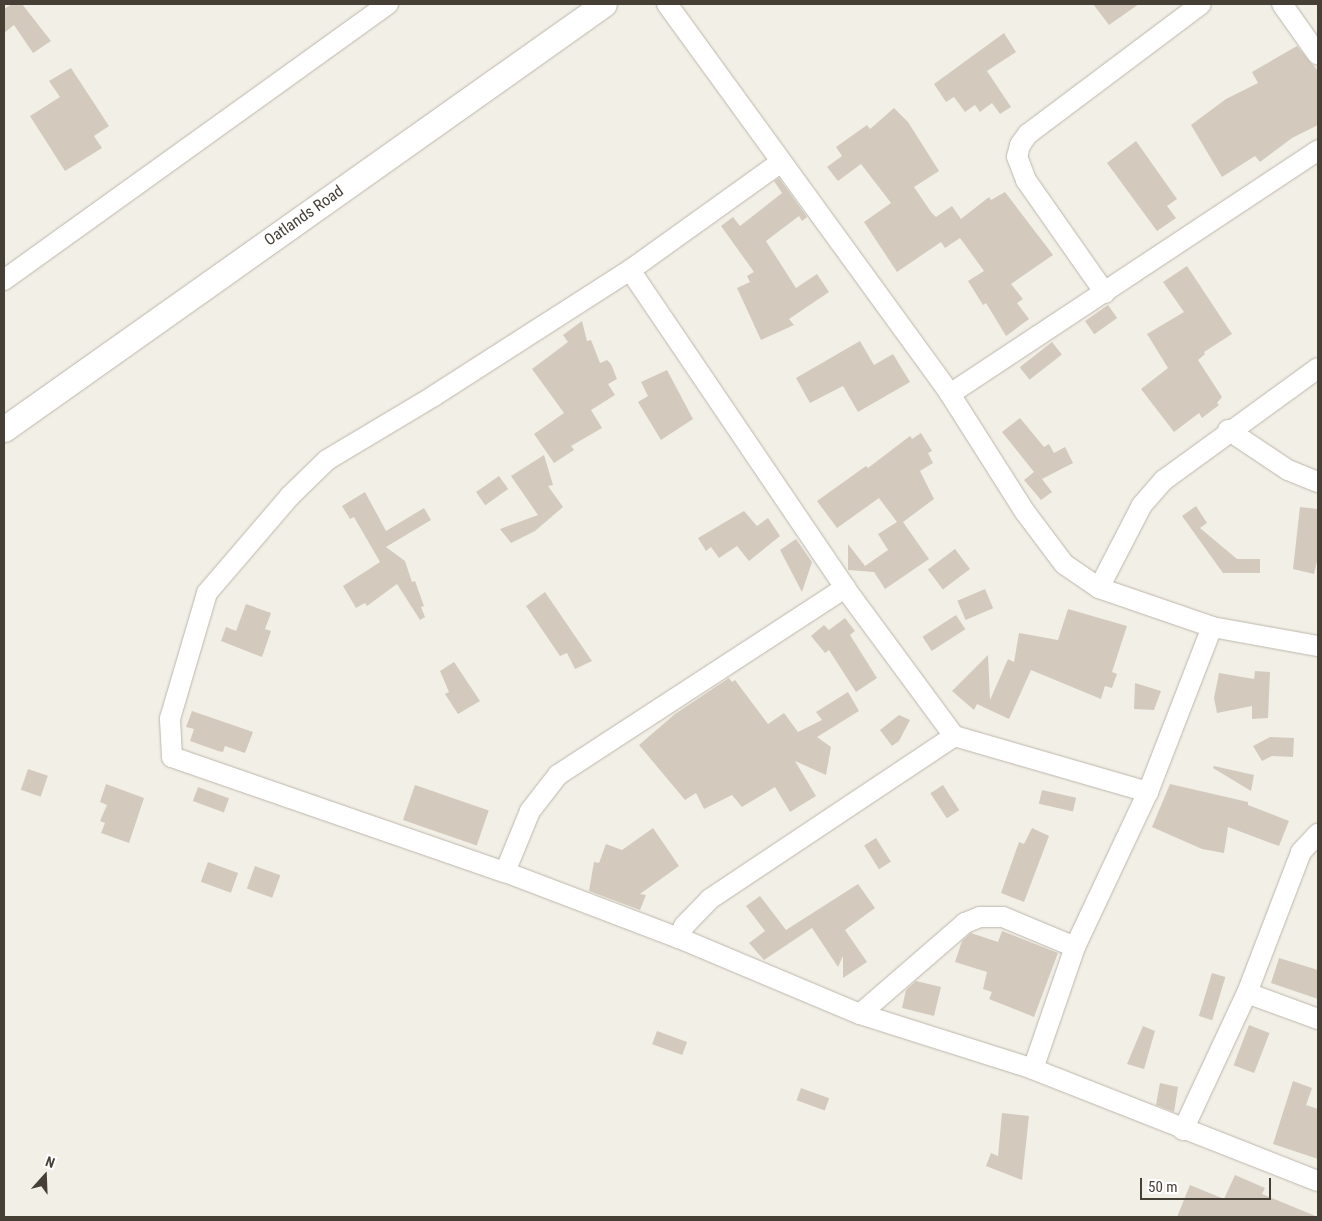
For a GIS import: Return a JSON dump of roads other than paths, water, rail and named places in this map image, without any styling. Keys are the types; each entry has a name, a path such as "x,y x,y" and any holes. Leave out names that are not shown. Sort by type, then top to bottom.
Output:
{"street":[{"path":"4,280 388,4"},
{"name":"Oatlands Road","path":"4,429 604,4"},
{"path":"667,4 950,394 1026,512 1064,564 1099,588 1212,627 1318,646"},
{"path":"1105,293 1026,180 1017,157 1020,145 1028,134 1201,4"},
{"path":"1282,4 1318,55"},
{"path":"950,394 1318,150"},
{"path":"781,162 630,270 434,396 327,460 290,496 207,593 170,719 172,757 505,872 679,938 860,1014 1033,1069 1183,1130 1318,1181"},
{"path":"630,270 845,588 954,736 1148,792"},
{"path":"1099,588 1142,505 1164,480 1228,430 1318,368"},
{"path":"1228,430 1288,470 1318,482"},
{"path":"505,872 530,811 558,775 845,588"},
{"path":"1033,1069 1075,947 1148,792 1212,627"},
{"path":"679,938 684,926 710,899 954,736"},
{"path":"1183,1130 1248,993 1301,852 1318,834"},
{"path":"860,1014 965,923 980,917 1003,917 1075,947"},
{"path":"1248,993 1318,1019"}]}
